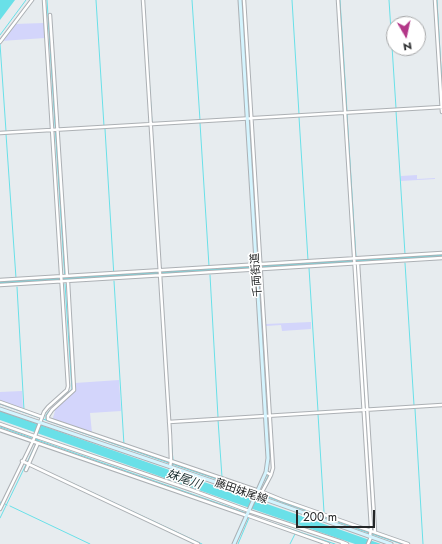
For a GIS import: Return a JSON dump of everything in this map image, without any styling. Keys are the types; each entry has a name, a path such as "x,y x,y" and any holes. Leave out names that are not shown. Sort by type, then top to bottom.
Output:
{"street":[{"path":"0,42 32,0"},
{"path":"44,0 55,130 63,278"},
{"path":"143,0 171,464"},
{"name":"千両街道","path":"234,544 255,497 269,474 268,416 256,264 250,119 240,0"},
{"path":"244,0 250,119 261,264 268,416 273,468 261,492 372,534 408,544"},
{"path":"338,0 366,411 372,534 368,544"},
{"path":"435,0 442,112"},
{"path":"26,470 34,438 46,410 74,390 69,355 63,278 50,15"},
{"path":"0,134 442,107"},
{"path":"0,286 15,282 63,278 208,270 256,264 310,263 404,257 442,252"},
{"path":"0,280 15,282 63,278 68,282 112,275 208,270 261,270 310,263 404,257 442,258"},
{"path":"68,282 68,386 49,413 48,420 124,445 171,464 256,490"},
{"path":"0,402 24,410 41,420"},
{"path":"169,422 442,406"},
{"name":"藤田妹尾線","path":"0,409 41,420 171,464 255,497 372,534 391,544"},
{"path":"0,424 34,438 191,493 245,515"},
{"path":"0,430 34,438 38,443 191,493 250,510 347,544"},
{"path":"0,509 38,443"},
{"path":"27,463 198,544"},
{"path":"248,516 328,544"}],"shaded area":[{"path":"44,23 45,38 1,41 14,24"},
{"path":"417,175 417,179 435,179 401,181 401,176"},
{"path":"311,322 311,329 282,331 281,325 266,326 266,324"},
{"path":"119,380 121,411 90,413 92,433 52,421 55,411 53,410 74,391 75,383"},
{"path":"22,391 23,409 0,401 0,392"}],"water":[{"path":"0,0 15,0 0,20"},
{"name":"妹尾川","path":"0,411 381,544 355,544 264,513 0,420"}],"waterway":[{"path":"0,35 26,0"},
{"path":"47,0 65,280"},
{"path":"96,0 104,126"},
{"path":"144,0 152,123"},
{"path":"192,0 200,120"},
{"path":"292,0 299,114"},
{"path":"340,0 347,111"},
{"path":"389,0 396,108"},
{"path":"437,0 442,86"},
{"path":"0,44 6,131"},
{"path":"396,111 405,254"},
{"path":"347,114 356,257"},
{"path":"299,117 308,260"},
{"path":"200,123 209,266"},
{"path":"152,125 154,164"},
{"path":"105,129 114,277"},
{"path":"6,134 16,278"},
{"path":"265,266 442,255"},
{"path":"405,263 414,405"},
{"path":"356,266 366,408"},
{"path":"0,282 253,267"},
{"path":"309,268 318,411"},
{"path":"210,275 218,417"},
{"path":"114,281 124,445"},
{"path":"46,420 46,415 50,410 72,389 65,284"},
{"path":"17,287 24,410"},
{"path":"263,325 264,336"},
{"path":"0,404 169,463"},
{"path":"268,409 268,416"},
{"path":"415,409 423,544"},
{"path":"366,411 368,448"},
{"path":"318,414 324,512"},
{"path":"218,420 222,477"},
{"path":"0,427 246,513"},
{"path":"171,438 173,460"},
{"path":"0,518 36,444"},
{"path":"31,464 202,544"},
{"path":"172,464 369,533"},
{"path":"261,491 269,474"},
{"path":"10,506 90,544"},
{"path":"249,515 335,544"},
{"path":"238,544 249,518"},
{"path":"290,544 295,534"},
{"path":"372,534 402,544"}]}
